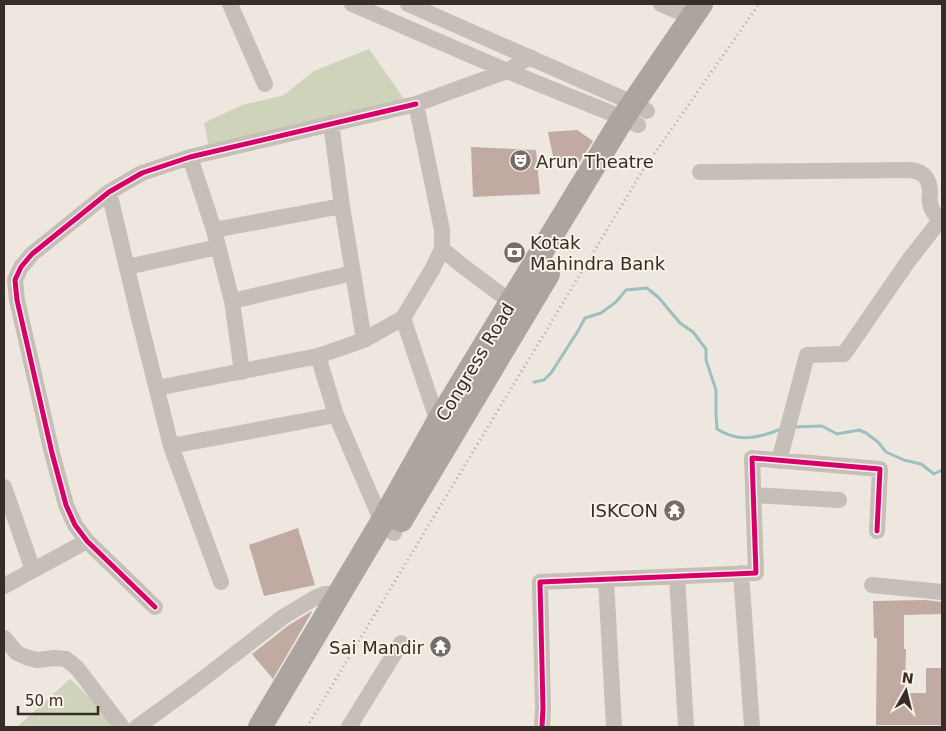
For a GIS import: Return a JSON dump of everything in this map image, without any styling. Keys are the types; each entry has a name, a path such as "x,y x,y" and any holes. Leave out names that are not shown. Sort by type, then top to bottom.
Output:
{"highway":[{"name":"Congress Road","path":"260,727 339,593 388,527 472,402 610,166 635,114 718,4"},
{"name":"Congress Road","path":"279,727 341,620 438,422 511,302 635,114 697,10"}],"street":[{"path":"230,4 265,84"},
{"path":"352,4 507,71 635,114"},
{"path":"408,4 530,57 635,114"},
{"path":"661,4 697,10"},
{"path":"155,607 87,541 75,525 66,504 54,462 17,300 15,280 21,267 32,254 109,192 142,173 190,157 416,104 507,71 530,57"},
{"path":"157,388 318,356 364,340 403,318 432,270 442,249 442,230 416,104"},
{"path":"331,123 342,206 364,340"},
{"path":"190,157 214,230 232,301 242,372"},
{"path":"700,172 919,171 929,183 932,209 935,215 941,219 909,260 844,354 807,355 779,460"},
{"path":"109,192 171,446 221,582"},
{"path":"214,230 342,206"},
{"path":"127,267 218,247"},
{"path":"442,249 511,302"},
{"path":"232,301 353,273"},
{"path":"403,318 438,422"},
{"path":"318,356 336,415 388,527"},
{"path":"171,446 336,415"},
{"path":"542,727 540,582 756,573 752,458 880,469 878,531"},
{"path":"4,487 33,570"},
{"path":"753,495 839,500"},
{"path":"4,586 87,541"},
{"path":"741,573 752,727"},
{"path":"677,576 686,727"},
{"path":"606,579 614,727"},
{"path":"872,585 942,592"},
{"path":"137,727 283,617 312,599 325,594 339,593"},
{"path":"4,638 17,653 26,657 37,660 66,659 77,668 122,727"},
{"path":"350,727 401,643"}],"green space":[{"path":"369,49 405,100 209,148 204,123 242,105 284,95 314,71"},
{"path":"70,679 121,727 17,727"}],"building":[{"path":"577,130 593,141 577,166 554,161 548,132"},
{"path":"471,147 536,150 540,194 473,197"},
{"path":"298,528 315,585 264,596 249,545"},
{"path":"925,600 942,602 942,614 904,615 904,649 906,649 905,693 926,693 926,668 942,668 942,725 876,725 877,638 874,638 873,601"},
{"path":"312,611 273,679 252,654 289,625"}],"waterway":[{"path":"534,382 544,380 551,373 585,318 601,313 616,302 626,290 647,288 659,298 680,323 693,332 706,349 706,360 716,390 717,429 741,438 757,437 781,429"},
{"path":"792,427 822,426 837,434 859,430 878,442 886,452 904,460 921,464 934,474 942,470"}],"railway":[{"path":"307,727 643,170 759,4"}],"cycle path":[{"path":"155,607 87,541 75,525 66,505 52,453 17,300 15,280 21,267 32,254 109,192 142,173 190,157 416,104"},
{"path":"542,727 540,582 756,573 752,458 880,469 877,531"}],"place":[{"name":"Arun Theatre","path":"520,161"},
{"name":"Kotak Mahindra Bank","path":"514,252"},
{"name":"ISKCON","path":"674,510"},
{"name":"Sai Mandir","path":"440,647"}]}
